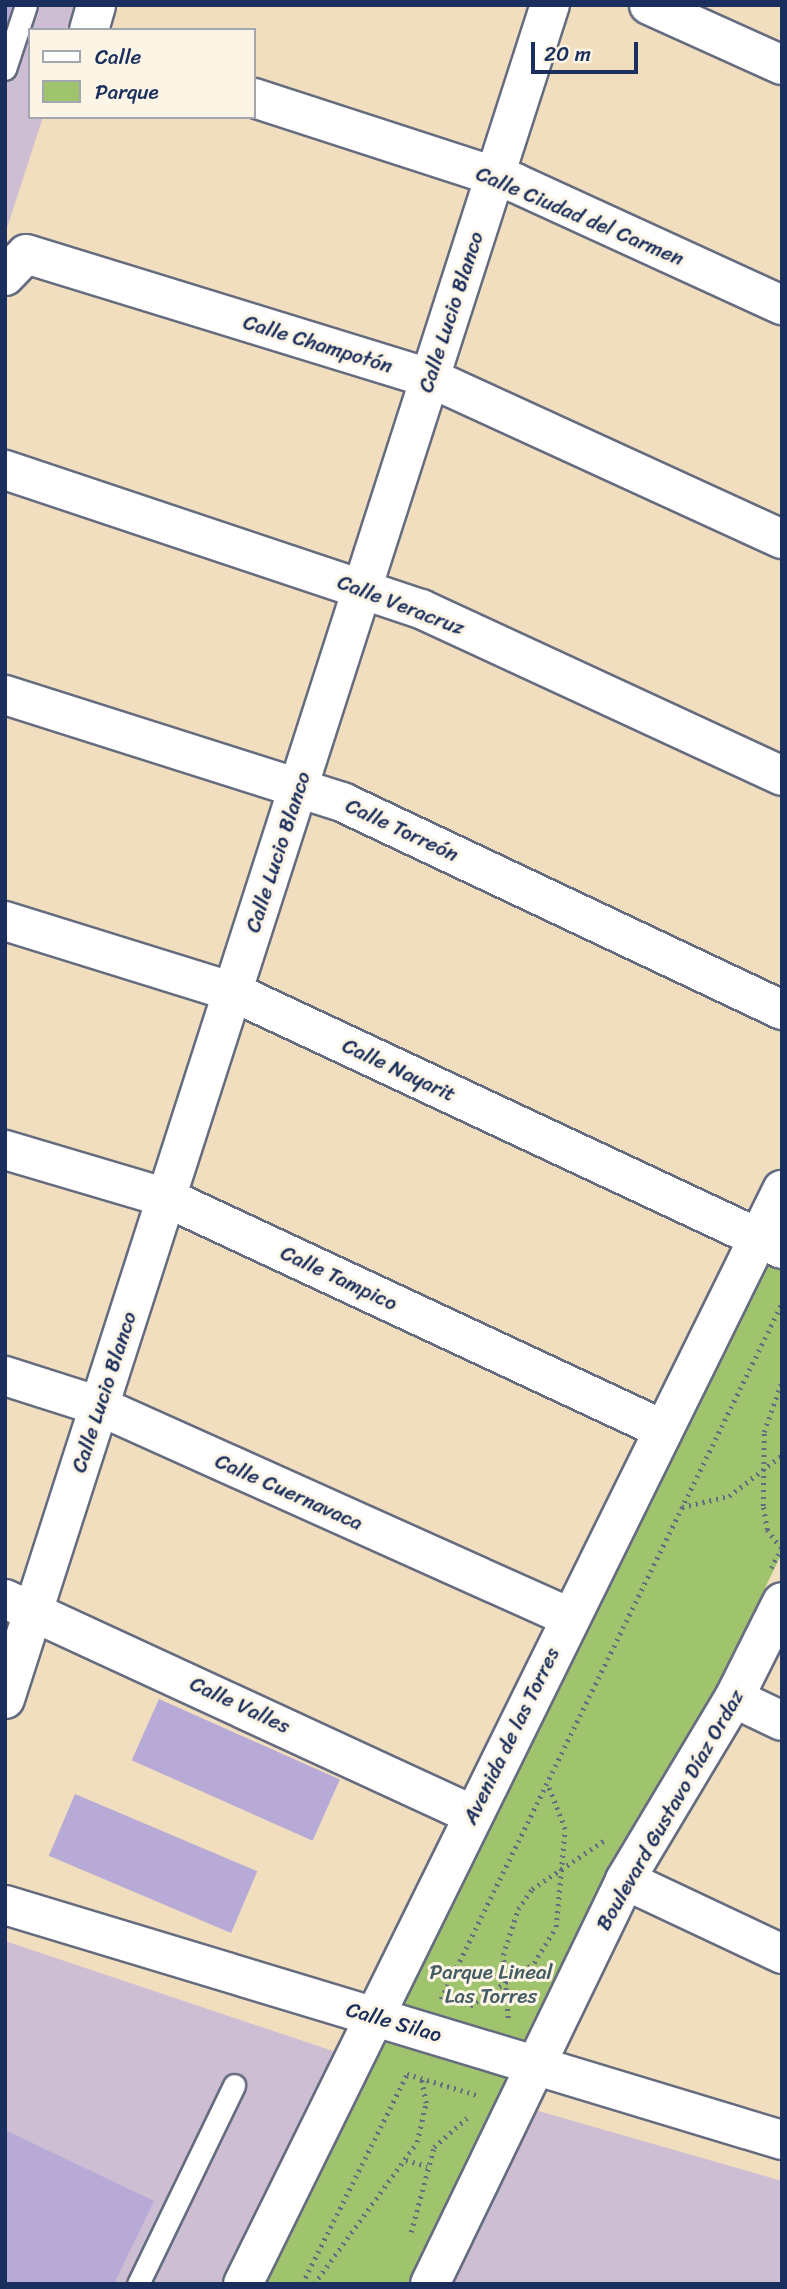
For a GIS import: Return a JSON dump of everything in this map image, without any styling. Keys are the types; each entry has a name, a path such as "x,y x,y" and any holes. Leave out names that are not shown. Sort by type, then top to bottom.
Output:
{"street":[{"path":"90,28 96,5"},
{"name":"Calle Lucio Blanco","path":"5,1699 20,1604 99,1406 550,5"},
{"path":"649,5 782,65"},
{"name":"Calle Ciudad del Carmen","path":"256,99 495,176 782,305"},
{"name":"Calle Champotón","path":"5,276 26,254 430,378 782,540"},
{"name":"Calle Veracruz","path":"5,470 421,609 782,776"},
{"name":"Calle Torreón","path":"5,695 299,787 782,1010"},
{"name":"Calle Nayarit","path":"5,921 233,992 770,1244"},
{"name":"Calle Tampico","path":"5,1150 167,1198 664,1430"},
{"name":"Avenida de las Torres","path":"243,2284 372,2017 664,1430 770,1244 782,1190"},
{"name":"Calle Cuernavaca","path":"5,1377 99,1406 569,1618"},
{"name":"Boulevard Gustavo Díaz Ordaz","path":"430,2284 625,1880 734,1698 782,1602"},
{"name":"Calle Valles","path":"20,1604 472,1815"},
{"path":"734,1698 782,1721"},
{"path":"625,1880 782,1954"},
{"name":"Calle Silao","path":"5,1905 782,2140"}],"lane":[{"path":"5,69 26,5"},
{"path":"138,2284 234,2085"}],"path":[{"path":"439,2002 782,1303"},
{"path":"781,1548 763,1519 766,1465 764,1432 782,1381"},
{"path":"681,1508 729,1496 782,1455"},
{"path":"459,2012 503,1984 546,1948 561,1908 565,1829 547,1783"},
{"path":"512,2033 503,1984 507,1933 518,1909 532,1889 614,1835"},
{"path":"302,2284 407,2074 491,2098"},
{"path":"314,2284 406,2160 423,2125 421,2078"},
{"path":"407,2246 427,2166 443,2135 472,2115"},
{"path":"406,2160 427,2166"}],"shaded area":[{"path":"5,5 79,5 72,28 28,28 28,119 42,119 5,234"},
{"path":"5,1941 351,2057 782,2181 782,2284 5,2284"}],"green space":[{"name":"Parque Lineal Las Torres","path":"782,1246 782,1553 426,2284 264,2284 772,1252"}],"building":[{"path":"5,5 19,5 5,47"},
{"path":"159,1699 340,1780 313,1841 132,1760"},
{"path":"75,1794 257,1871 231,1933 49,1856"},
{"path":"5,2130 154,2201 114,2284 5,2284"}]}
